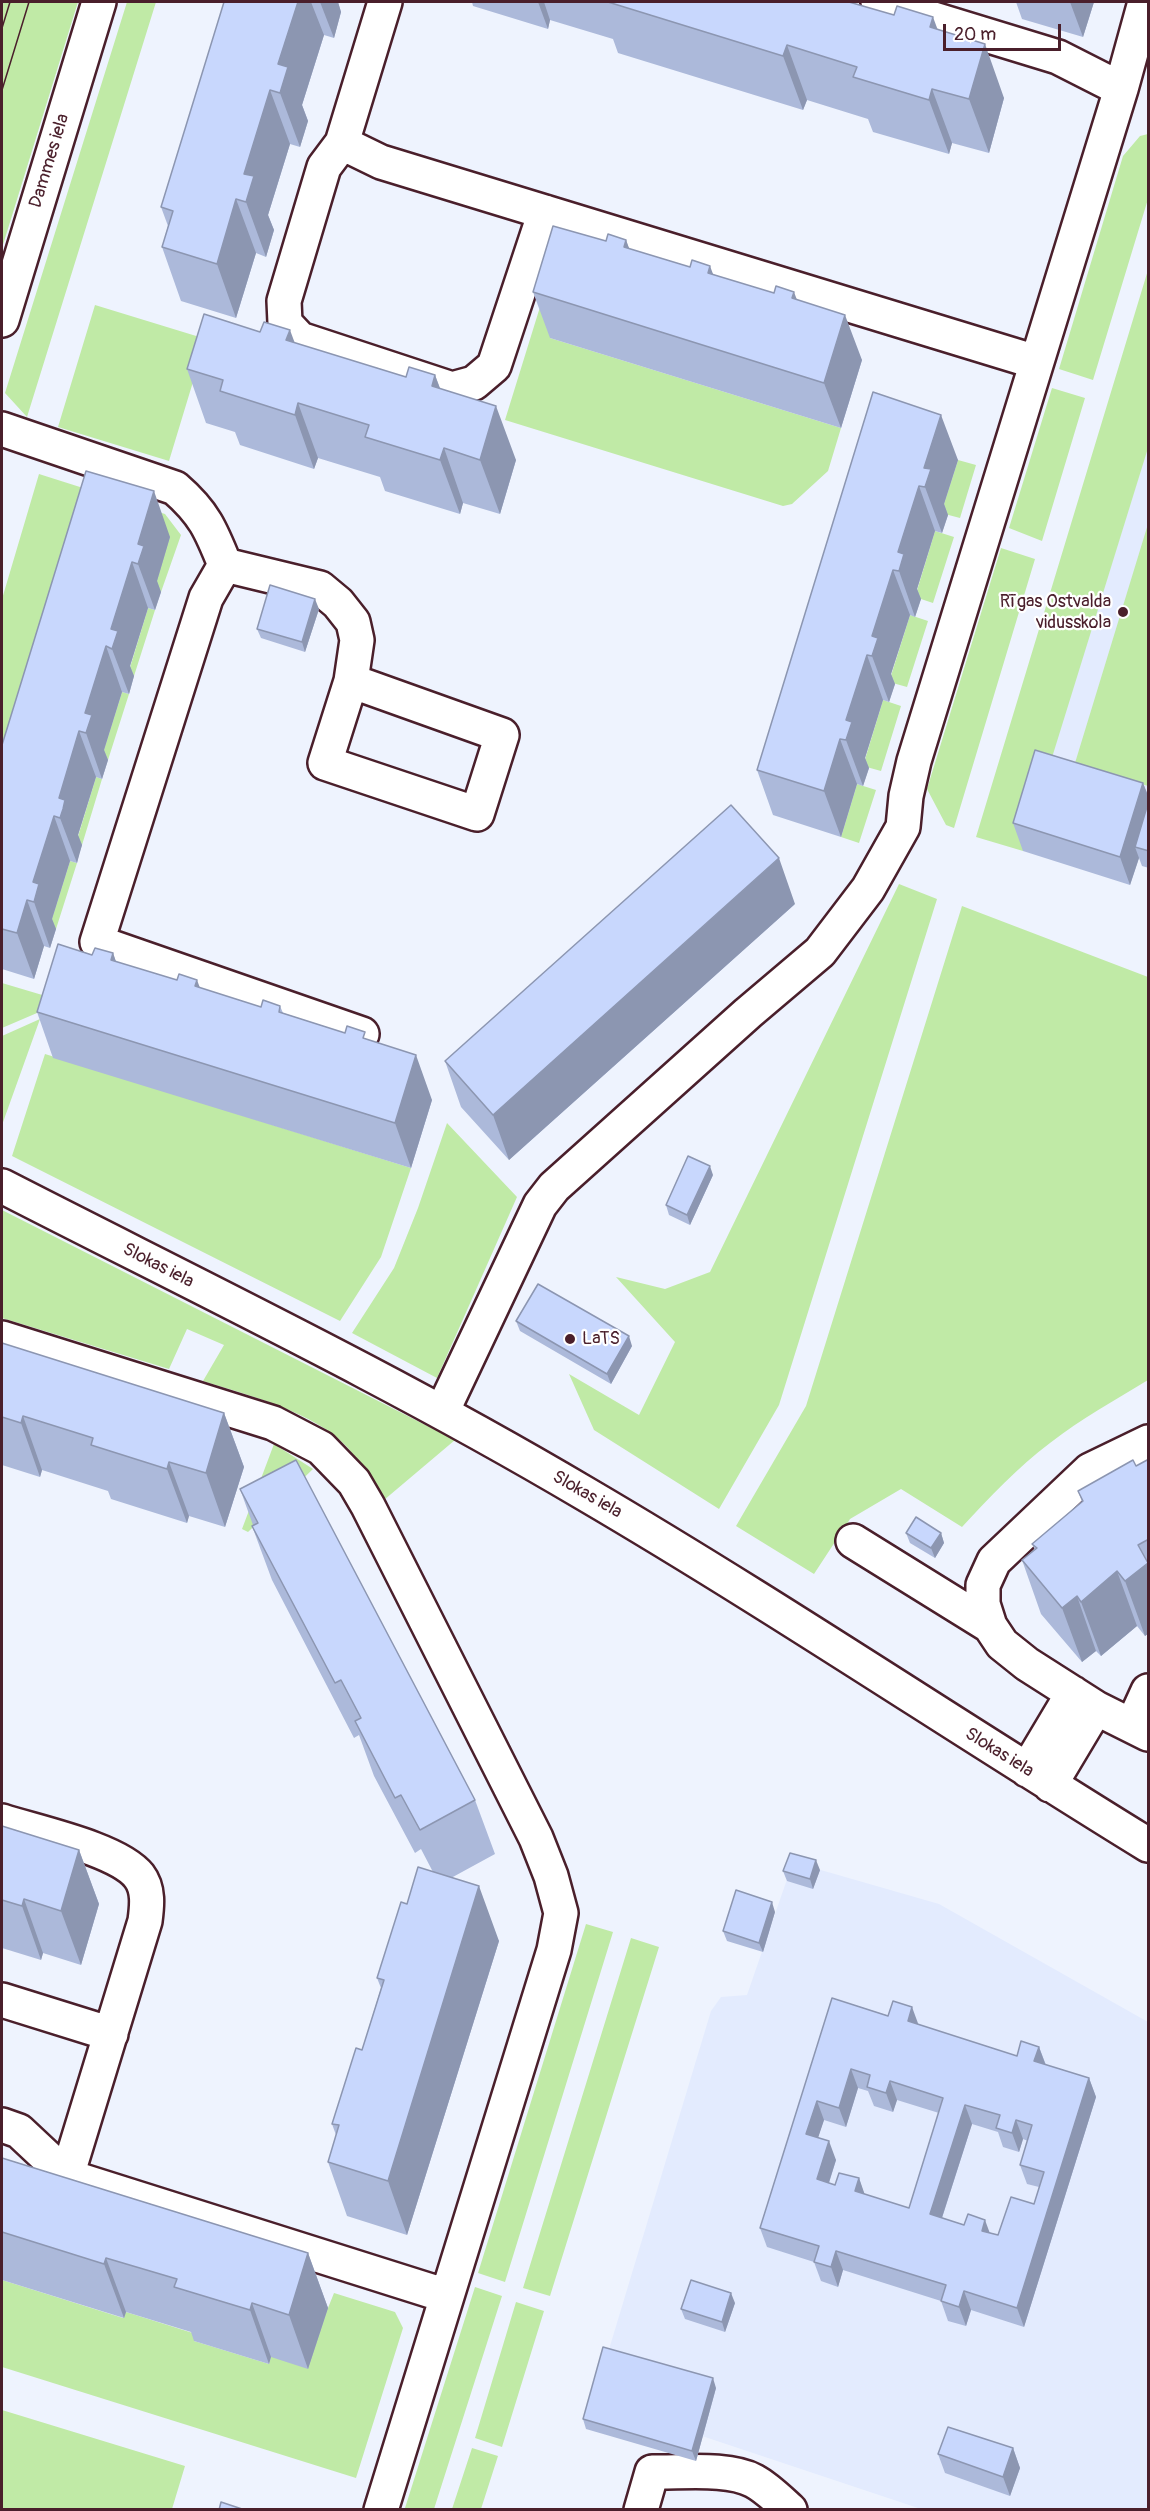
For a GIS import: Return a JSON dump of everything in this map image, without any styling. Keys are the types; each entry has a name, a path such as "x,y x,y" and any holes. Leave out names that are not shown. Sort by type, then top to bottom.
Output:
{"street":[{"name":"Dammes iela","path":"2,320 99,2"},
{"path":"385,2 342,143 324,167 284,301 285,323 300,339 452,389 474,383 494,366 545,212"},
{"path":"878,2 1058,57 1120,89"},
{"path":"442,1412 540,1205 554,1187 748,1013 820,952 868,889 903,827 906,796 914,761 1145,2"},
{"path":"342,143 381,162 1036,362"},
{"path":"2,429 175,488 194,505 209,526 225,565"},
{"path":"225,565 320,588 338,603 353,622 357,640 351,681 325,763 477,814 502,735 351,681"},
{"path":"225,565 206,598 97,942 362,1034"},
{"name":"Slokas iela","path":"2,1186 442,1412 583,1491 699,1562 1038,1778 1149,1845"},
{"path":"2,1338 255,1416 321,1448 336,1461 354,1482 368,1506 536,1838 551,1876 561,1913 554,1950 381,2510"},
{"path":"1149,1442 1090,1470 994,1561 983,1585 983,1604 990,1626 1002,1644 1027,1664 1084,1700 1140,1730 1149,1691"},
{"path":"852,1541 990,1626"},
{"path":"1038,1778 1084,1700"},
{"path":"2,1821 106,1854 125,1863 139,1876 146,1889 145,1921 67,2176"},
{"path":"2,2000 111,2034"},
{"path":"2,2125 19,2131 67,2176 447,2296"},
{"path":"641,2510 652,2472 716,2473 746,2478 758,2484 790,2510"}],"shaded area":[{"name":"Rīgas Ostvalda vidusskola","path":"1148,447 1148,809 1045,777"},
{"path":"793,1862 939,1904 1148,2022 1148,2509 921,2509 702,2436 607,2356 711,2011 721,1997 747,1995"}],"green space":[{"path":"2,2 78,2 2,248"},
{"path":"127,2 156,2 27,417 5,393"},
{"path":"1148,134 1148,199 1093,380 1059,369 1123,156 1140,136"},
{"path":"553,265 550,338 841,428 828,471 792,504 783,506 505,420"},
{"path":"1148,270 1148,448 1023,851 976,837"},
{"path":"95,305 206,339 169,461 58,427"},
{"path":"1052,388 1085,398 1042,541 1009,528"},
{"path":"958,460 976,465 960,518 941,513"},
{"path":"39,474 165,514 181,535 161,592 154,589 2,844 2,599"},
{"path":"1148,524 1148,786 1075,763"},
{"path":"935,531 954,537 933,603 915,597"},
{"path":"1001,548 1035,559 954,828 946,825 927,789"},
{"path":"148,608 155,610 134,676 128,674"},
{"path":"910,615 928,621 907,687 889,682"},
{"path":"122,692 129,694 108,760 101,759"},
{"path":"883,700 901,706 881,771 863,766"},
{"path":"96,777 102,779 82,845 76,843"},
{"path":"857,784 876,790 859,843 841,837"},
{"path":"70,861 77,863 56,929 49,928"},
{"path":"899,884 937,899 779,1405 719,1509 594,1430 569,1374 639,1415 675,1342 616,1277 665,1289 710,1272"},
{"path":"962,906 1148,977 1148,1380 1086,1418 1038,1452 1004,1483 962,1527 901,1489 850,1519 814,1574 736,1526 806,1406"},
{"path":"2,983 49,997 44,1010 2,1028"},
{"path":"40,1019 2,1125 2,1036"},
{"path":"45,1054 411,1168 381,1257 340,1321 12,1156"},
{"path":"447,1123 517,1197 437,1378 352,1333 394,1268 418,1208"},
{"path":"2,1210 455,1440 384,1500 347,1447 317,1424 280,1406 203,1381 224,1345 187,1329 169,1369 2,1318"},
{"path":"274,1444 313,1469 248,1532 242,1529"},
{"path":"586,1924 613,1932 505,2282 478,2273"},
{"path":"631,1938 659,1947 550,2296 523,2288"},
{"path":"2,2280 123,2318 126,2312 196,2334 194,2341 269,2364 271,2357 328,2308 334,2293 395,2312 403,2328 356,2478 2,2367"},
{"path":"475,2287 502,2296 434,2509 405,2508"},
{"path":"516,2302 544,2311 502,2447 475,2438"},
{"path":"2,2410 185,2466 172,2509 2,2509"},
{"path":"472,2448 498,2456 481,2509 452,2509"}],"building":[{"path":"224,2 298,2 278,64 288,67 280,93 270,90 244,174 254,176 246,202 236,199 217,264 162,247 173,211 161,207"},
{"path":"608,2 849,2 894,15 897,6 933,17 930,27 985,44 969,99 932,89 929,100 853,77 857,67 787,45 783,56"},
{"path":"553,226 606,241 608,234 626,240 624,247 690,267 692,260 710,266 708,273 774,293 776,286 794,292 792,298 845,315 824,383 533,292"},
{"path":"204,314 260,332 264,322 290,330 286,340 406,377 409,367 435,375 432,386 496,406 480,460 444,448 440,460 365,437 369,425 298,403 295,415 220,391 223,380 187,369"},
{"path":"873,392 941,415 924,468 931,469 925,487 919,486 898,552 904,554 899,571 893,570 872,636 878,638 872,656 867,655 846,720 852,722 846,740 840,739 824,791 757,770"},
{"path":"86,471 154,491 138,544 144,546 138,564 132,562 111,629 118,631 112,649 106,646 85,713 92,715 86,733 79,731 59,798 65,800 63,809 60,818 54,816 33,882 39,884 34,902 27,900 17,933 2,929 2,745"},
{"path":"270,585 315,599 302,642 257,629"},
{"path":"1035,750 1143,783 1120,857 1013,823"},
{"path":"1149,800 1149,851 1135,847"},
{"path":"731,805 779,858 493,1115 445,1061"},
{"path":"58,944 92,955 95,948 113,953 111,960 177,980 179,974 197,980 195,986 261,1007 263,1000 280,1006 279,1012 345,1033 347,1026 365,1032 363,1038 416,1055 395,1123 37,1012"},
{"path":"688,1156 710,1166 687,1215 666,1205"},
{"path":"538,1284 629,1336 607,1374 516,1321"},
{"path":"2,1343 224,1413 206,1473 169,1462 167,1469 91,1445 93,1438 23,1416 21,1423 2,1417"},
{"path":"1149,1459 1149,1539 1138,1545 1148,1563 1125,1581 1117,1571 1081,1602 1077,1596 1062,1608 1022,1560 1037,1548 1032,1544 1083,1501 1078,1491 1133,1460 1136,1466"},
{"path":"296,1460 475,1800 420,1830 401,1795 395,1798 355,1721 361,1718 341,1680 335,1683 252,1526 258,1523 240,1489"},
{"path":"916,1517 941,1533 931,1548 906,1533"},
{"path":"2,1826 79,1850 61,1911 24,1899 22,1906 2,1900"},
{"path":"790,1853 816,1860 810,1879 783,1871"},
{"path":"418,1867 479,1886 388,2181 328,2162 339,2125 332,2124 356,2048 362,2050 384,1980 377,1978 401,1902 407,1904"},
{"path":"736,1890 772,1902 759,1943 723,1931"},
{"path":"832,1998 888,2016 893,2001 912,2007 908,2021 1017,2056 1021,2041 1039,2047 1034,2061 1089,2078 1017,2308 964,2291 959,2307 941,2301 946,2285 836,2251 831,2267 814,2262 819,2246 760,2228","holes":["851,2069 870,2075 867,2087 886,2093 890,2081 943,2098 909,2208 855,2191 859,2178 839,2173 835,2185 817,2179 829,2141 806,2134 817,2101 839,2108","965,2105 1000,2115 996,2128 1012,2133 1016,2120 1032,2125 1020,2165 1044,2172 1034,2204 1011,2197 998,2235 982,2231 985,2220 968,2214 964,2225 930,2214"]},
{"path":"2,2158 308,2253 289,2315 252,2303 250,2310 174,2287 177,2279 106,2258 104,2264 2,2232"},
{"path":"691,2280 731,2293 722,2322 681,2309"},
{"path":"603,2347 713,2378 692,2451 583,2419"},
{"path":"948,2427 1013,2448 1003,2477 938,2454"},
{"path":"221,2502 245,2510 219,2510"}],"tram line":[{"path":"2,28 10,2"},
{"path":"2,90 29,2"}],"place":[{"name":"Rīgas Ostvalda vidusskola","path":"1123,612"},
{"name":"LaTS","path":"570,1339"}]}
